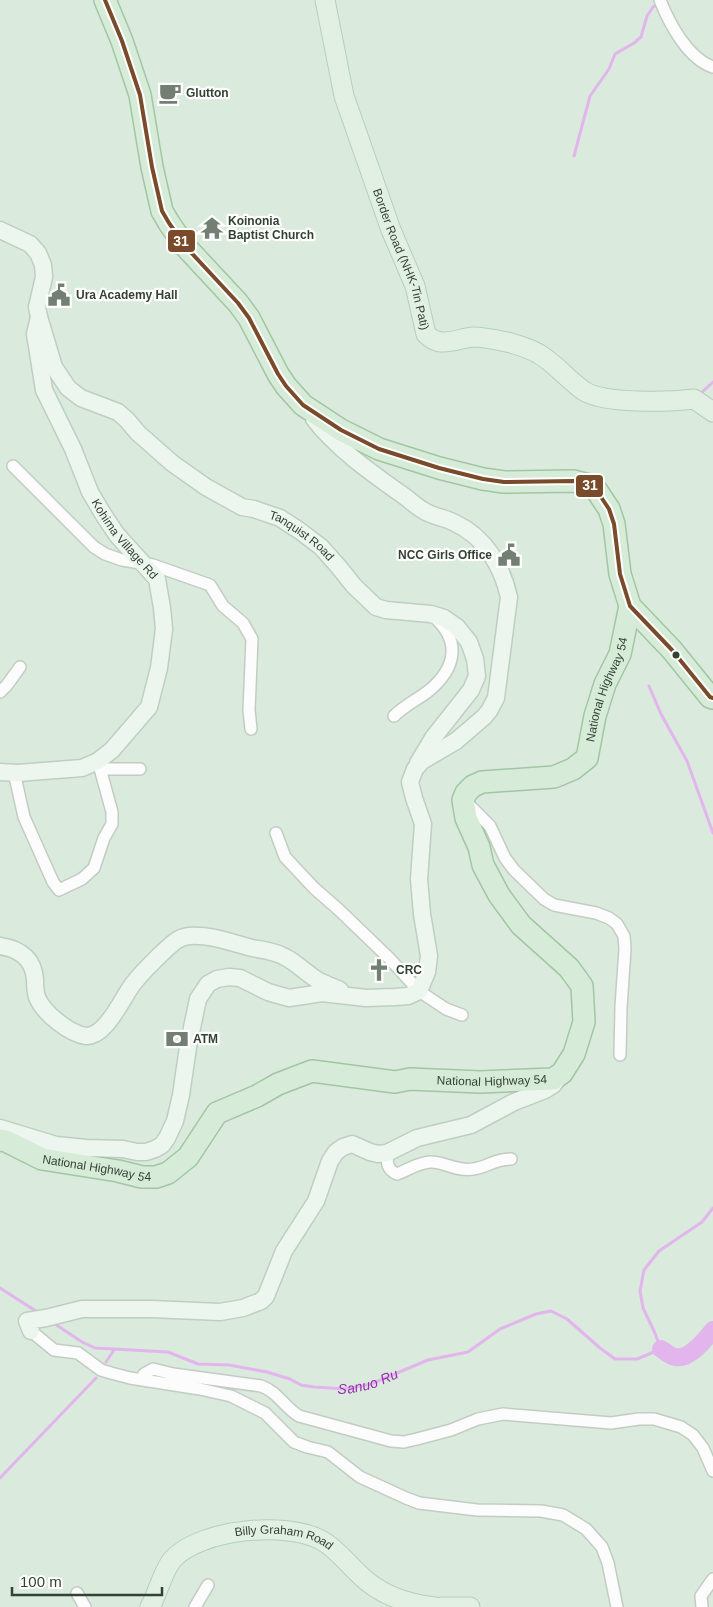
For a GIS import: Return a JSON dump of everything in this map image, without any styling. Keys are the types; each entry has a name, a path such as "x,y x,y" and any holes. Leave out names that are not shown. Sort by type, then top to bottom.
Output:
{"highway":[{"path":"105,0 140,95 152,167 162,211 186,246 238,303 249,318 286,386 303,405 342,430 379,449 440,468 504,482 555,480 573,481 589,485 597,491 609,509 614,524 620,574 630,606 672,650 710,697 713,698"},
{"name":"National Highway 54","path":"0,1140 6,1141 42,1159 118,1171 142,1177 156,1177 168,1173 188,1157 218,1113 257,1096 278,1084 312,1072 395,1082 410,1079 480,1082 553,1079 562,1073 574,1054 584,1022 582,986 570,968 522,925 499,895 483,865 477,840 466,818 464,800 466,793 473,786 482,782 554,777 573,769 587,758 595,716 605,684 620,654 630,606"}],"main road":[{"name":"Border Road (NHK-Tin Pati)","path":"325,0 346,103 391,230 414,286 426,334 432,340 440,342 474,337 496,339 523,347 539,354 585,392 604,398 680,401 694,399 713,412"},
{"name":"Billy Graham Road","path":"150,1607 166,1568 174,1558 209,1538 250,1531 269,1530 305,1534 320,1539 332,1547 360,1575 393,1598 435,1607"},
{"path":"441,1607 470,1607"}],"street":[{"path":"662,4 667,18 687,47 707,65 713,67"},
{"name":"Kohima Village Rd","path":"0,230 30,244 38,253 43,265 44,277 37,307 39,317 35,334 44,390 73,449 90,492 103,514 117,536 157,579 162,608 162,647 155,687 149,707 121,743 99,765 82,768 7,772"},
{"name":"Tanquist Road","path":"39,317 54,367 68,388 81,398 118,412 138,433 172,463 206,487 242,507 254,508 280,518 300,531 321,547 354,586 376,607 386,610 431,614 444,618 457,627 469,642 475,659 477,676 472,690 425,749 415,769"},
{"path":"0,1128 56,1145 123,1149 137,1152 155,1149 168,1138 175,1121 198,999 208,984 217,979 240,978 268,992 289,998 322,992 353,996 402,996 419,991 427,972 429,956 418,879 423,824 410,782 415,769 422,761 456,741 490,711 496,698 509,597 506,584 491,553 476,536 453,522 426,512 352,457 321,428 303,405"},
{"path":"13,466 94,547 104,554 153,565 210,585 224,606 238,617 249,630 252,639 249,710 251,729"},
{"path":"394,716 432,688 444,674 453,654 449,635 442,624 431,614"},
{"path":"0,692 20,667"},
{"path":"7,772 53,882 59,890 82,879 94,868 104,838 112,824 112,812 99,765 140,769"},
{"path":"464,800 490,826 505,858 514,870 544,899 554,905 609,918 617,924 624,936 625,949 620,1055"},
{"path":"276,834 285,857 314,888 389,958 419,991 446,1009 462,1015"},
{"path":"0,946 12,948 28,959 34,969 35,989 38,999 50,1015 76,1034 87,1036 94,1035 102,1029 133,984 151,964 172,944 180,938 188,936 214,938 275,952 320,981 353,996"},
{"path":"562,1073 545,1090 514,1102 471,1125 417,1138 387,1153 378,1154 352,1144 344,1146 336,1152 330,1161 316,1201 284,1251 266,1296 261,1301 243,1308 220,1312 144,1308 82,1309 27,1321 32,1332 54,1350 78,1353 101,1370 130,1378 231,1396 265,1412 294,1442 328,1452 360,1477 413,1501 476,1510 541,1511 563,1515 586,1530 602,1547 608,1563 617,1607"},
{"path":"387,1153 388,1168 391,1172 397,1174 431,1162 450,1168 472,1170 500,1159 511,1159"},
{"path":"147,1380 144,1374 153,1369 173,1374 261,1386 276,1394 292,1412 299,1416 391,1441 404,1442 451,1430 478,1418 503,1414 611,1423 639,1419 654,1420 681,1427 693,1435 704,1448 713,1471"},
{"path":"702,1607 701,1596 713,1579"},
{"path":"195,1607 208,1585"},
{"path":"77,1593 86,1607"}],"shaded area":[{"path":"0,0 713,0 713,1607 0,1607"}],"waterway":[{"path":"574,156 590,96 609,69 615,54 641,37 647,16 653,7 659,4"},
{"path":"700,394 713,382"},
{"path":"649,686 661,714 687,761 713,833"},
{"name":"Sanuo Ru","path":"52,1322 82,1342 95,1348 168,1352 198,1364 229,1365 267,1372 290,1379 301,1385 314,1387 346,1389 371,1384 428,1360 468,1352 500,1329 536,1314 551,1311 567,1319 615,1359 637,1359 661,1349 643,1308 640,1291 644,1270 659,1251 702,1222 713,1208"},
{"name":"Sanuo Ru","path":"0,1288 39,1313"},
{"name":"Sanuo Ru","path":"661,1349 675,1357 686,1355 706,1339 713,1330"},
{"path":"106,1362 114,1350"},
{"path":"0,1478 96,1378"}],"transit line":[{"name":"31","path":"105,0 122,41 140,95 152,167 162,211 185,246 238,303 249,318 286,386 303,405 341,430 379,449 439,468 483,479 504,482 573,481 589,485 597,491 609,509 614,524 620,574 630,606 672,650 710,697 713,698"}],"place":[{"name":"Glutton","path":"170,93"},
{"name":"Koinonia Baptist Church","path":"212,228"},
{"name":"Ura Academy Hall","path":"59,295"},
{"name":"NCC Girls Office","path":"509,555"},
{"name":"CRC","path":"379,970"},
{"name":"ATM","path":"177,1039"}]}
